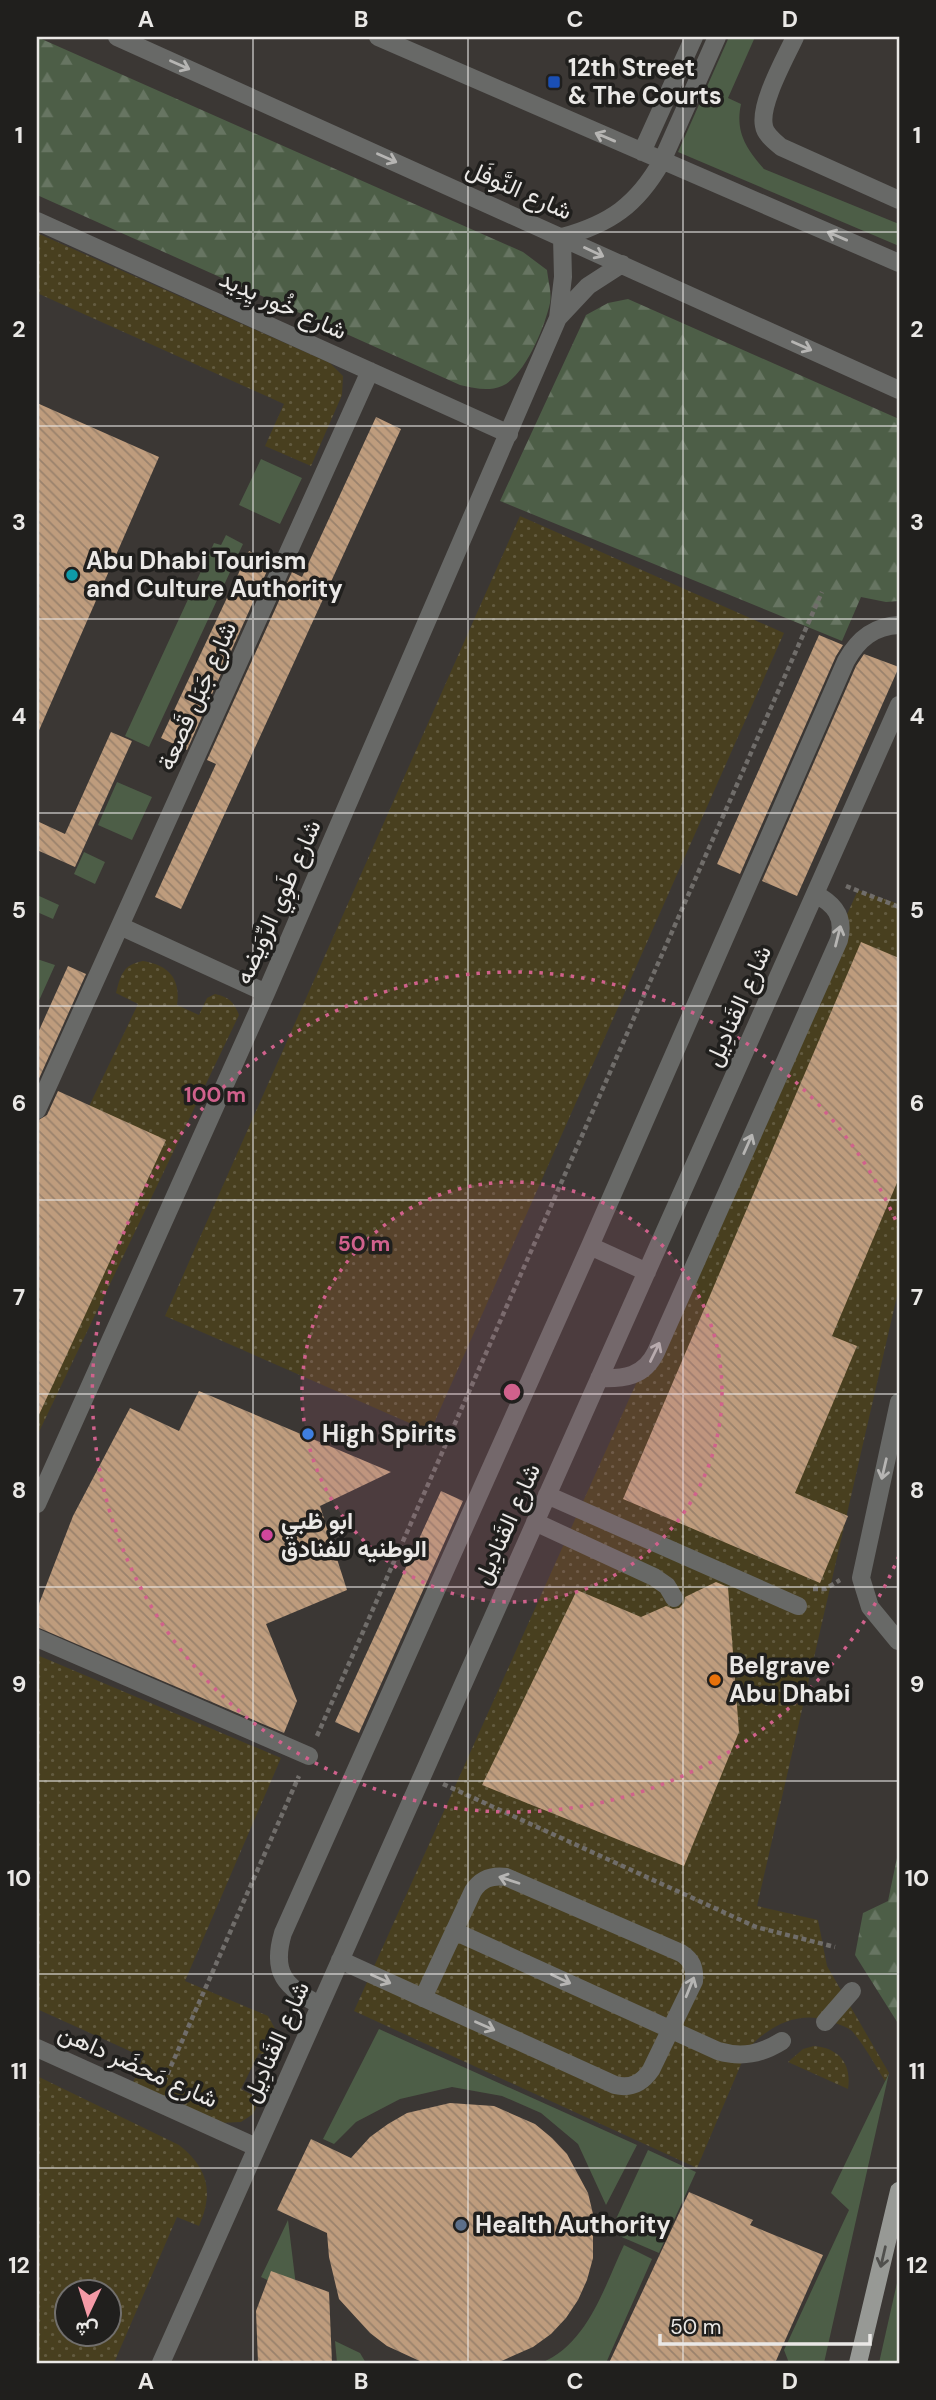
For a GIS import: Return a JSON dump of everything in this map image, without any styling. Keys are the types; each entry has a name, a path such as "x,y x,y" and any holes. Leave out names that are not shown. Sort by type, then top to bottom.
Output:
{"main road":[{"path":"858,2363 899,2191"}],"street":[{"name":"شارع النَّوفَل","path":"117,37 899,390"},
{"path":"378,37 899,263"},
{"path":"642,152 694,37"},
{"path":"562,237 603,223 621,212 651,180 717,37"},
{"path":"795,37 764,114 764,127 771,138 781,147 899,200"},
{"name":"شارع خُور يِدِيد","path":"37,221 509,434"},
{"name":"شارع طَوِي الرِّوَيضه","path":"37,1504 266,993 558,318 563,276 562,237"},
{"name":"شارع طَوِي الرِّوَيضه","path":"558,318 588,286 622,264"},
{"name":"شارع جَبَل قَصعة","path":"37,1110 370,371"},
{"path":"320,2005 287,1983 279,1969 277,1952 283,1933 590,1245 846,661 854,646 868,634 886,625 899,625"},
{"name":"شارع القَنادِيل","path":"161,2363 899,705"},
{"path":"599,1378 629,1378 646,1367 656,1352 839,940 841,922 838,914 829,901 815,894"},
{"path":"120,926 266,993"},
{"path":"590,1245 647,1272"},
{"path":"898,1642 870,1607 861,1578 899,1402"},
{"path":"547,1495 798,1606"},
{"path":"535,1522 654,1577 667,1586 674,1598"},
{"path":"37,1638 309,1756"},
{"path":"340,1960 423,1998 615,2085 624,2087 634,2085 647,2076 694,1981 692,1965 681,1953 506,1877 498,1876 490,1877 477,1885 423,1998"},
{"path":"454,1931 729,2054 755,2053 782,2041"},
{"path":"825,2022 852,1991"},
{"name":"شارع مَحضَر داهن","path":"37,2048 256,2147"}],"path":[{"path":"161,2089 822,592"},
{"path":"823,877 899,907"},
{"path":"423,1774 756,1927 835,1947"}],"green space":[{"path":"37,37 523,252 547,270 551,295 544,324 526,361 510,381 497,388 460,385 37,195"},
{"path":"729,37 755,37 728,98 741,104 741,131 747,147 764,169 899,224 899,246 678,152"},
{"path":"628,299 899,419 899,601 886,602 861,597 842,641 500,501 586,315 608,303"},
{"path":"261,459 302,478 280,524 239,505"},
{"path":"226,535 243,544 149,747 125,736 214,543 221,545"},
{"path":"117,782 152,797 132,840 98,825"},
{"path":"84,852 105,862 95,884 74,874"},
{"path":"37,895 59,905 53,919 37,912"},
{"path":"37,959 55,965 37,1005"},
{"path":"899,1848 899,2025 855,1955 863,1913 888,1901"},
{"path":"379,2029 637,2145 606,2205 578,2144 541,2113 502,2096 452,2087 400,2099 356,2122 334,2144 323,2139"},
{"path":"889,2073 824,2363 789,2363 784,2350 849,2210 831,2193"},
{"path":"648,2150 696,2172 659,2253 610,2232"},
{"path":"288,2220 297,2294 261,2277"},
{"path":"624,2245 652,2259 606,2363 541,2363 557,2354 583,2328 593,2313"},
{"path":"899,2274 899,2363 879,2363"},
{"path":"335,2341 360,2353 366,2363 337,2363"}],"sand":[{"path":"37,233 330,363 343,376 342,395 311,466 265,446 284,404 37,293"},
{"path":"520,516 784,633 430,1432 165,1316"},
{"path":"858,890 899,904 899,1287 757,1906 818,1920 827,1966 889,2073 885,2081 866,2049 851,2030 844,2026 825,2019 800,2018 777,2026 756,2040 747,2050 697,2168 354,2011"},
{"path":"143,961 159,966 171,974 177,987 177,1005 199,1015 207,998 215,994 230,1001 239,1015 37,1436 37,1215 138,1004 116,993 121,976 131,965"},
{"path":"37,1655 281,1758 185,1981 268,2016 278,2034 281,2053 277,2061 259,2053 241,2089 260,2099 253,2114 241,2122 219,2123 132,2085 143,2057 37,2009"},
{"path":"814,2046 830,2050 842,2059 848,2072 848,2089 788,2062 803,2049"},
{"path":"37,2076 179,2145 196,2163 206,2181 206,2202 199,2226 177,2217 122,2344 122,2278 52,2278 52,2348 120,2348 114,2363 37,2363"}],"building":[{"name":"Abu Dhabi Tourism and Culture Authority","path":"37,403 159,457 37,735"},
{"path":"376,417 401,429 181,909 155,897 216,764 207,760 292,572 302,577"},
{"path":"249,551 271,562 187,750 161,738"},
{"path":"819,635 843,645 740,874 717,864"},
{"path":"864,654 899,667 797,896 762,881 856,666"},
{"path":"111,732 132,741 75,867 37,850 37,821 65,834"},
{"path":"861,942 899,958 899,1178 832,1336 857,1346 795,1493 848,1516 820,1583 623,1499"},
{"path":"68,966 86,974 37,1083 37,1035"},
{"path":"58,1091 166,1140 37,1419 37,1121 47,1115"},
{"path":"199,1391 391,1472 320,1506 347,1590 266,1624 297,1701 284,1733 37,1627 37,1609 73,1516 130,1408 179,1431"},
{"path":"441,1491 463,1501 359,1733 335,1722"},
{"path":"716,1582 728,1587 739,1732 684,1866 482,1785 577,1590 641,1617 666,1606 679,1608 685,1597"},
{"name":"Health Authority","path":"450,2103 494,2106 535,2124 567,2154 588,2193 593,2214 593,2258 578,2300 551,2334 533,2347 497,2363 424,2363 387,2346 370,2333 339,2299 329,2257 327,2233 277,2210 311,2139 351,2158 370,2137 407,2113"},
{"path":"689,2192 753,2220 750,2225 823,2255 775,2363 609,2363"},
{"path":"271,2271 329,2292 332,2363 258,2363 256,2311"}],"place":[{"name":"12th Street & The Courts","path":"554,82"},
{"name":"Abu Dhabi Tourism and Culture Authority","path":"72,575"},
{"name":"High Spirits","path":"308,1434"},
{"name":"ابو ظبي الوطنيه للفنادق","path":"267,1535"},
{"name":"Belgrave Abu Dhabi","path":"715,1680"},
{"name":"Health Authority","path":"461,2225"}]}
